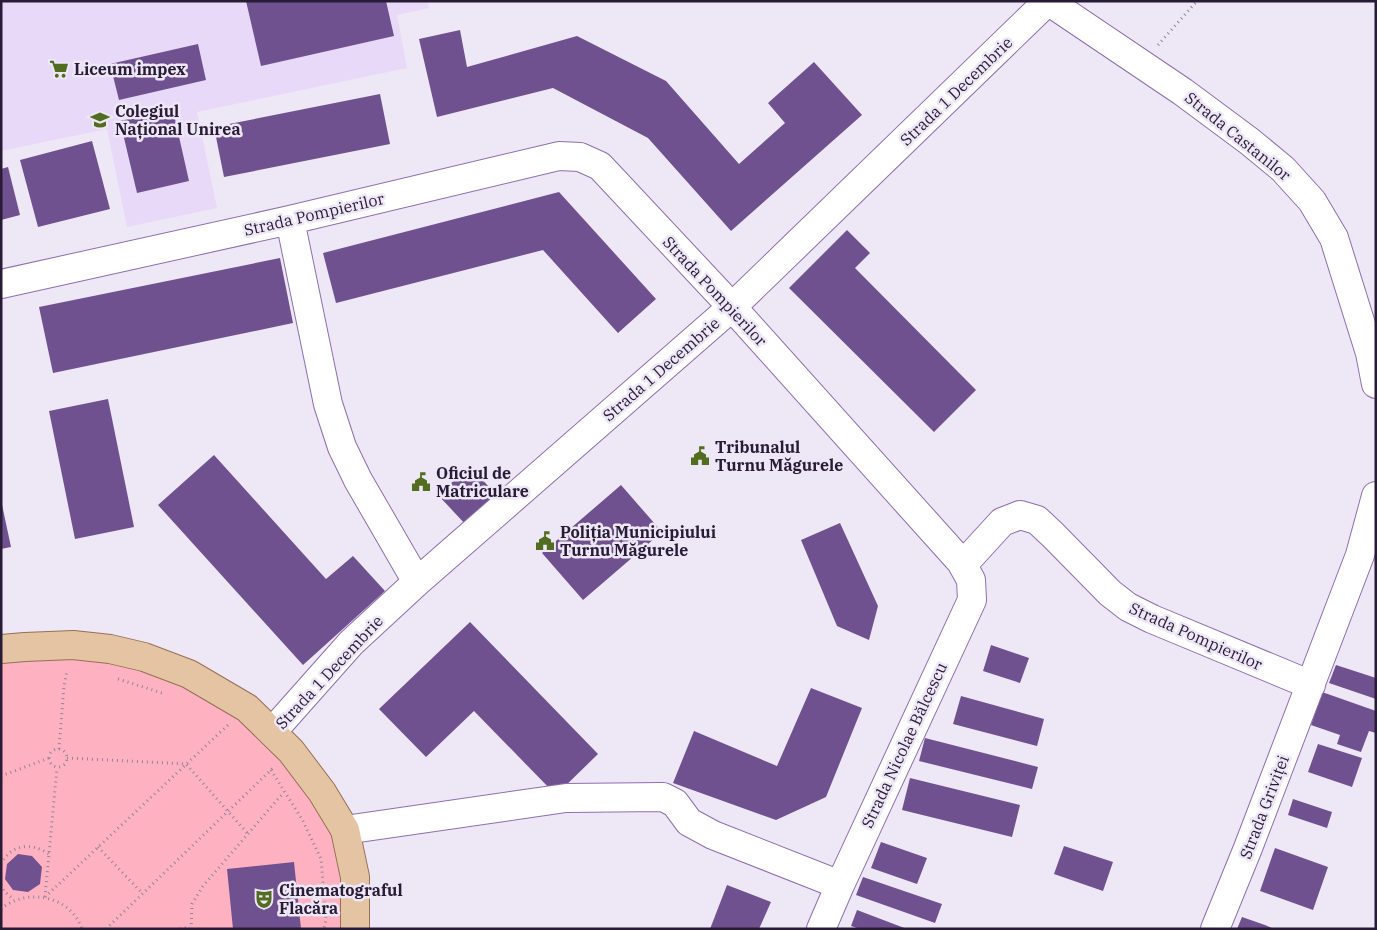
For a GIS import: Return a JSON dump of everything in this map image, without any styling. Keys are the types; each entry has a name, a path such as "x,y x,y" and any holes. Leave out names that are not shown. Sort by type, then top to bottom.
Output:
{"main road":[{"path":"1,649 25,647 72,662 110,649 144,657 189,674 247,708 291,752 322,792 344,830 355,877 355,929"}],"street":[{"name":"Strada Castanilor","path":"1048,1 1183,92 1248,141 1283,169 1312,201 1334,238 1370,353 1376,384"},
{"name":"Strada 1 Decembrie","path":"272,732 351,643 417,582 732,307 1048,1"},
{"name":"Strada Pompierilor","path":"1,284 290,220 559,156 580,157 600,166 732,307 961,562 970,557 1002,522 1020,515 1037,520 1128,608 1311,685"},
{"path":"290,220 328,404 339,438 358,480 417,582"},
{"path":"1311,685 1360,556 1376,496"},
{"name":"Strada Nicolae Bălcescu","path":"821,929 972,600 971,580 961,562"},
{"name":"Strada Griviței","path":"1215,929 1311,685"},
{"path":"344,830 566,798 663,797 675,803 688,822 713,835 840,885"}],"path":[{"path":"1142,65 1197,1"},
{"path":"58,671 72,662"},
{"path":"59,749 64,686 72,662"},
{"path":"113,677 165,694"},
{"path":"44,897 230,724 222,720"},
{"path":"59,749 65,752 67,758 65,764 57,768 51,764 49,758 52,751 59,749"},
{"path":"106,929 291,752"},
{"path":"1,776 49,758"},
{"path":"67,758 186,764 248,834"},
{"path":"44,897 57,768"},
{"path":"271,770 303,821 321,860 326,919 324,929"},
{"path":"180,929 190,928 192,904 203,886 284,792"},
{"path":"1,864 9,853 21,847 35,847 49,854"},
{"path":"98,847 143,894"},
{"path":"1,885 4,891 14,900"},
{"path":"1,909 14,900 27,896 44,897 64,905 73,913 82,929"}],"shaded area":[{"name":"Colegiul Național Unirea","path":"1,1 428,1 429,8 397,15 407,68 197,112 217,208 127,227 107,129 1,151"},
{"path":"25,647 189,674 322,792 355,929 1,929 1,649"}],"building":[{"path":"246,1 386,1 394,36 261,66"},
{"path":"460,30 467,67 577,36 666,81 739,164 785,123 768,103 814,62 862,115 731,231 648,138 553,88 437,117 419,39"},
{"path":"198,44 206,80 119,100 110,64"},
{"path":"380,94 390,144 224,177 214,127"},
{"path":"173,110 189,181 137,193 120,121"},
{"path":"92,141 110,209 38,227 20,160"},
{"path":"8,167 20,215 1,220 1,169"},
{"path":"559,192 656,299 618,333 543,250 336,303 323,253"},
{"path":"847,230 870,253 855,268 976,390 934,432 789,288"},
{"path":"280,258 293,323 53,373 39,307"},
{"path":"108,399 134,527 75,539 49,411"},
{"path":"214,455 326,579 353,556 385,591 303,665 158,505"},
{"path":"470,466 498,497 467,526 438,495"},
{"path":"621,485 662,532 583,600 542,553"},
{"path":"1,500 11,547 1,549"},
{"path":"840,523 878,606 869,640 837,626 801,540"},
{"path":"470,622 598,754 556,795 474,711 426,757 379,709"},
{"path":"991,645 1029,658 1020,683 983,671"},
{"path":"1336,665 1376,678 1376,699 1329,683"},
{"path":"811,688 862,708 826,797 776,820 673,783 694,731 777,766"},
{"path":"1322,692 1376,711 1376,733 1369,731 1361,752 1337,744 1340,735 1311,725"},
{"path":"961,696 1044,719 1037,746 953,724"},
{"path":"925,738 1038,767 1032,789 919,761"},
{"path":"1318,744 1362,758 1352,787 1308,772"},
{"path":"910,778 1020,805 1012,837 902,810"},
{"path":"1293,799 1332,812 1327,828 1288,815"},
{"path":"881,842 927,858 917,884 871,868"},
{"path":"1064,846 1113,862 1103,891 1054,874"},
{"path":"1275,848 1328,867 1313,910 1260,891"},
{"path":"18,854 32,856 42,867 40,884 28,892 13,890 5,879 7,864"},
{"name":"Cinematograful Flacăra","path":"294,862 301,929 233,929 227,869"},
{"path":"863,877 942,904 935,923 856,895"},
{"path":"727,885 771,902 759,929 710,929"},
{"path":"857,910 907,929 860,929 851,926"},
{"path":"1242,917 1265,925 1274,929 1237,929"}],"place":[{"name":"Liceum impex","path":"59,69"},
{"name":"Colegiul Național Unirea","path":"100,120"},
{"name":"Tribunalul Turnu Măgurele","path":"700,456"},
{"name":"Oficiul de Matriculare","path":"421,482"},
{"name":"Poliția Municipiului Turnu Măgurele","path":"545,541"},
{"name":"Cinematograful Flacăra","path":"264,899"}]}
